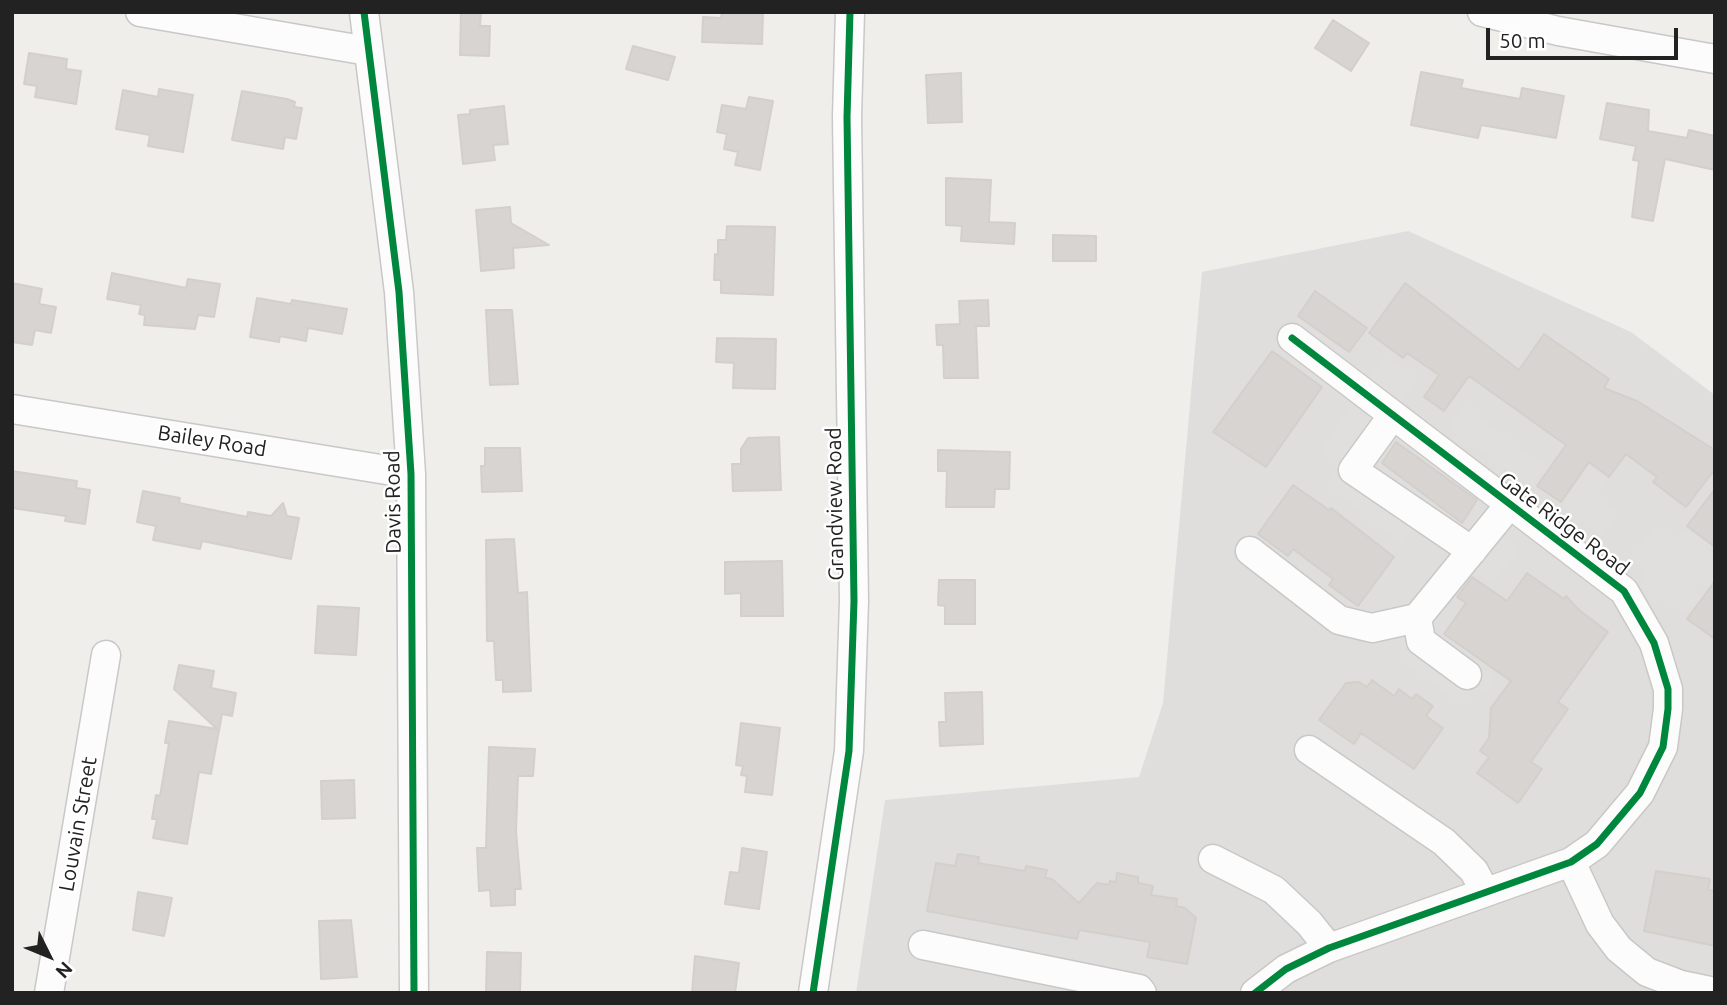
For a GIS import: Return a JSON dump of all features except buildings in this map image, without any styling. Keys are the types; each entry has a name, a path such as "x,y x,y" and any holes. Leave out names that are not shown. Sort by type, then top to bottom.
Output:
{"street":[{"path":"140,12 368,51"},
{"name":"Davis Road","path":"364,12 399,292 411,474 414,993"},
{"name":"Grandview Road","path":"813,993 850,737 854,601 847,117 850,12"},
{"path":"1482,12 1558,31 1715,59"},
{"name":"Gate Ridge Road","path":"1255,993 1286,970 1329,948 1571,862 1597,844 1619,820 1652,773 1663,747 1668,688 1654,643 1624,591 1292,338"},
{"name":"Bailey Road","path":"12,409 411,474"},
{"path":"1393,415 1353,470 1472,551"},
{"name":"Gate Ridge Road","path":"1417,618 1510,504"},
{"path":"1250,551 1339,620 1372,628 1417,618 1421,640 1467,675"},
{"name":"Louvain Street","path":"49,993 106,655"},
{"path":"1309,750 1444,842 1474,871 1485,892"},
{"path":"1213,859 1274,890 1309,923 1329,948"},
{"path":"1571,862 1600,924 1619,949 1647,972 1681,985 1715,992"},
{"path":"923,945 1139,989 1142,993"}],"shaded area":[{"path":"1408,231 1631,332 1715,395 1715,993 856,993 885,800 1139,777 1163,703 1202,272"},
{"path":"1296,317 1345,352 1345,357 1368,376 1387,357 1418,379 1400,404 1396,440 1375,465 1468,532 1483,521 1521,549 1492,583 1417,530 1409,531 1401,544 1326,484 1337,466 1336,461 1320,450 1351,407 1367,418 1372,413 1275,337"},
{"path":"1464,404 1523,451 1547,465 1532,489 1448,426"},
{"path":"1586,464 1607,479 1599,490 1599,498 1619,512 1602,537 1564,509 1563,503"},
{"path":"1657,525 1675,539 1686,528 1705,542 1705,549 1715,556 1715,578 1709,588 1692,577 1687,578 1687,585 1700,596 1687,615 1663,598 1653,603 1640,583 1645,580 1645,571 1630,558"},
{"path":"1429,627 1495,678 1485,693 1479,689 1471,691 1463,705 1398,658 1405,635"}],"cycle path":[{"path":"364,12 399,292 411,474 414,993"},
{"path":"813,993 849,751 854,601 847,117 850,12"},
{"path":"1255,993 1286,969 1329,948 1571,862 1597,844 1640,793 1663,747 1668,709 1668,689 1654,643 1624,591 1292,338"}]}
